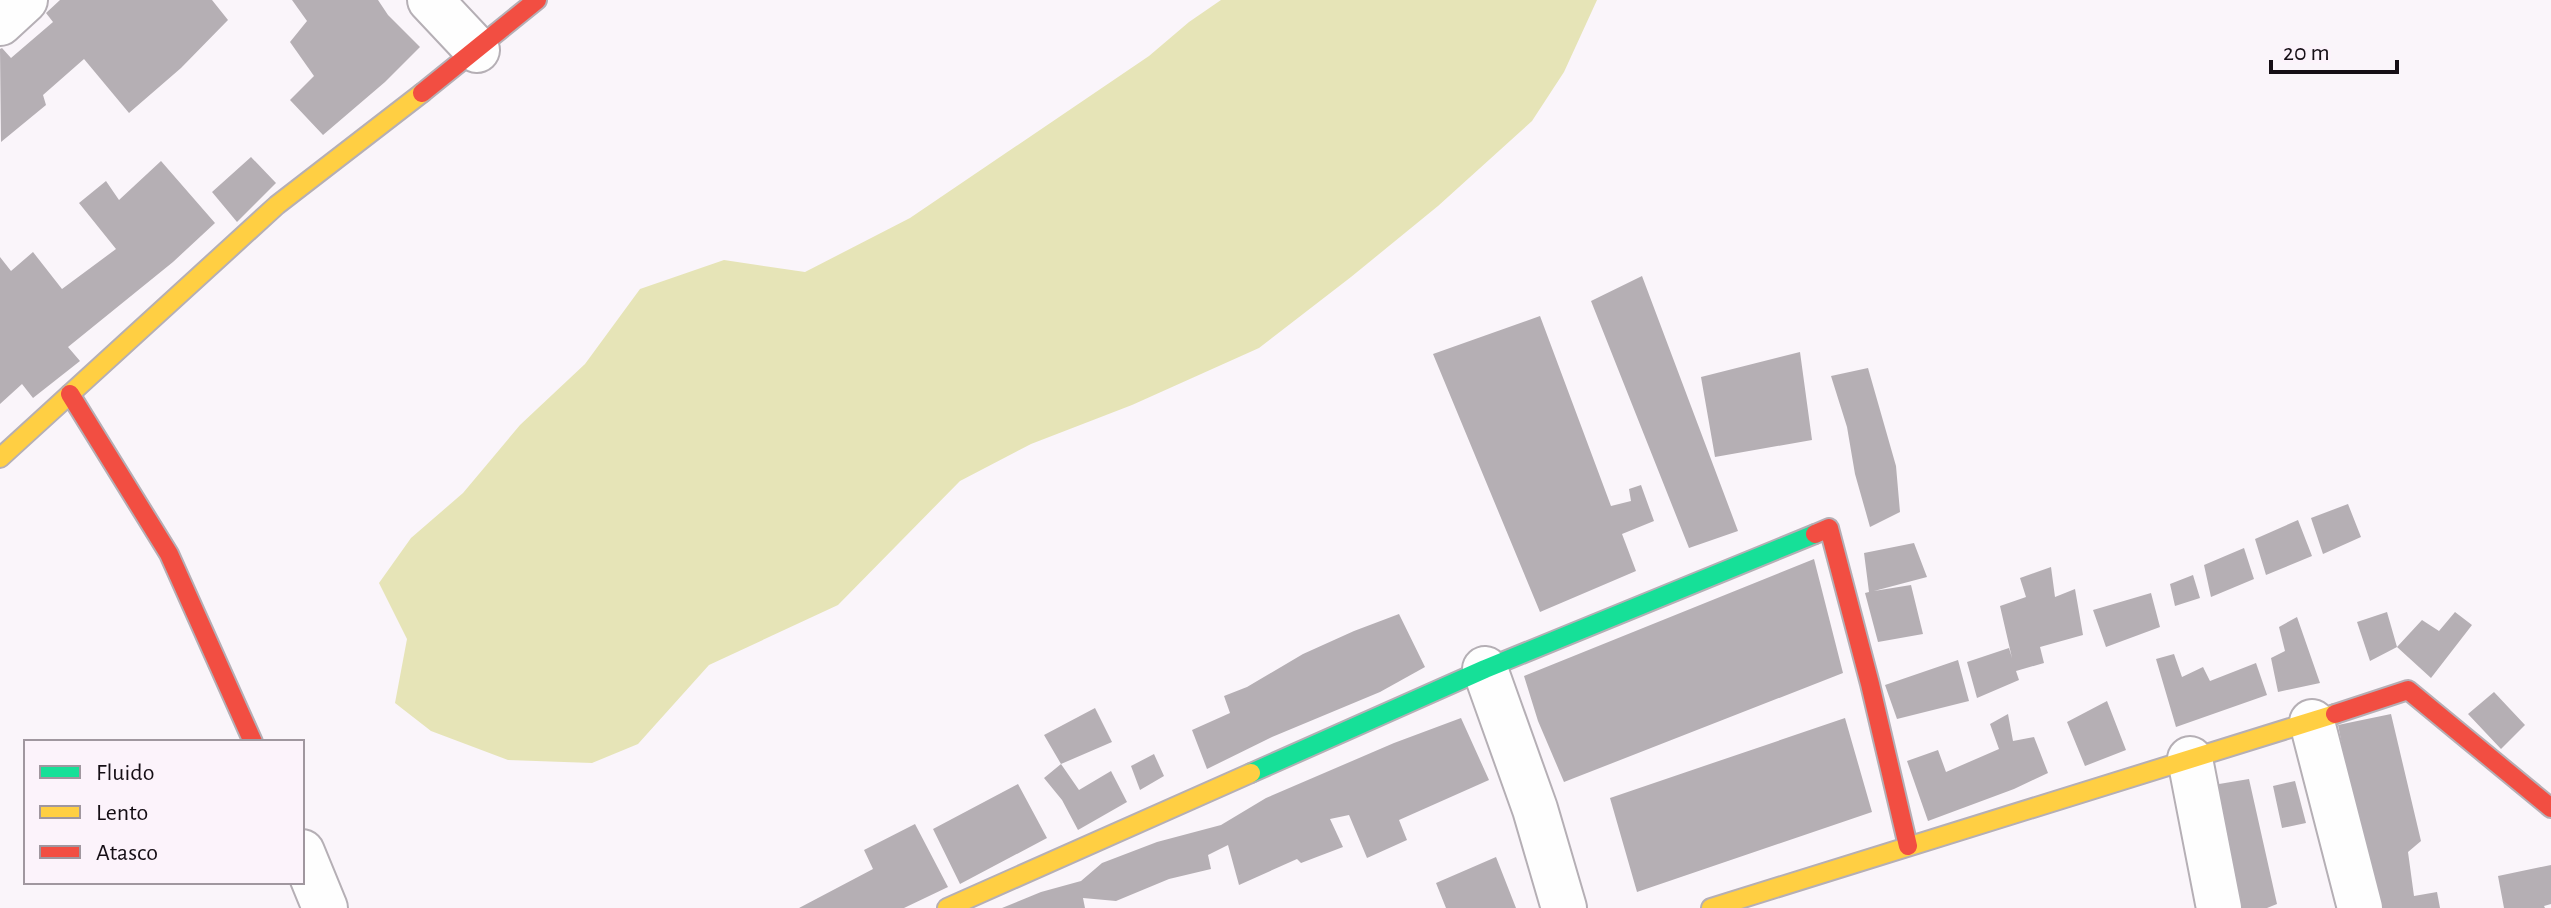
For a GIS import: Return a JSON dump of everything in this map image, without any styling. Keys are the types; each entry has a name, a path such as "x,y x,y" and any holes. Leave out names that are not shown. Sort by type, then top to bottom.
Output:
{"street":[{"path":"0,23 25,0"},
{"path":"430,0 477,50"},
{"path":"0,458 277,205 537,0"},
{"path":"70,394 169,554 252,740"},
{"path":"947,908 1485,669 1829,528 1908,846"},
{"path":"1485,669 1535,809 1564,908"},
{"path":"1711,908 2408,690 2551,808"},
{"path":"2312,722 2360,908"},
{"path":"2190,759 2219,908"},
{"path":"304,857 325,908"}],"shaded area":[{"path":"1221,0 1597,0 1564,72 1532,121 1438,206 1351,277 1259,348 1132,405 1031,444 960,481 838,605 709,665 638,744 592,763 508,760 431,731 395,703 407,639 379,583 411,538 463,493 520,425 585,364 640,289 724,260 805,272 910,218 1149,56"}],"building":[{"path":"60,0 212,0 228,20 181,68 129,113 84,59 43,95 46,105 1,142 0,49 11,58 53,22 46,13"},
{"path":"292,0 378,0 388,15 420,47 385,82 323,135 290,100 314,76 290,42 307,21"},
{"path":"251,157 276,183 237,222 212,192"},
{"path":"161,161 215,223 173,262 68,347 80,361 33,398 22,384 0,404 0,257 11,271 33,252 62,289 116,249 79,203 106,181 119,200"},
{"path":"1642,276 1738,531 1689,548 1591,301"},
{"path":"1540,316 1611,506 1631,501 1629,489 1641,485 1654,521 1622,534 1636,571 1540,612 1433,354"},
{"path":"1800,352 1812,440 1715,457 1701,377"},
{"path":"1868,368 1896,466 1900,512 1870,527 1855,474 1847,427 1831,376"},
{"path":"2348,504 2361,537 2323,554 2311,518"},
{"path":"2298,520 2312,556 2266,575 2255,539"},
{"path":"1914,543 1927,577 1874,591 1911,585 1923,634 1878,642 1865,593 1869,592 1864,553"},
{"path":"2244,548 2254,579 2211,597 2204,565"},
{"path":"1814,559 1843,673 1564,782 1538,721 1524,676"},
{"path":"2051,567 2055,597 2075,589 2083,635 2040,647 2044,663 2016,671 2019,680 1977,698 1967,662 2009,648 2012,658 2000,606 2026,597 2020,578"},
{"path":"2193,575 2200,598 2175,606 2170,584"},
{"path":"2151,593 2160,627 2106,647 2093,610"},
{"path":"2387,612 2397,647 2370,661 2357,622"},
{"path":"2455,612 2472,625 2431,678 2397,647 2422,620 2439,631"},
{"path":"1399,614 1425,667 1380,692 1272,737 1207,769 1192,730 1230,713 1224,696 1247,687 1303,654"},
{"path":"2297,617 2320,683 2278,692 2271,658 2285,651 2279,627"},
{"path":"2174,654 2182,677 2203,667 2210,681 2256,663 2267,695 2176,727 2156,659"},
{"path":"1958,660 1969,701 1897,719 1885,685"},
{"path":"2494,692 2525,725 2501,749 2468,714"},
{"path":"2107,701 2126,750 2085,766 2067,722"},
{"path":"1095,708 1112,742 1061,764 1044,735"},
{"path":"2008,714 2013,741 2034,737 2048,773 1928,821 1907,761 1938,750 1946,772 1999,749 1990,724"},
{"path":"2391,714 2421,841 2408,852 2414,896 2437,892 2440,908 2375,908 2338,725"},
{"path":"1461,718 1489,780 1399,820 1407,840 1367,858 1349,815 1330,819 1343,847 1301,863 1297,859 1239,885 1228,845 1208,855 1211,869 1169,879 1116,901 1083,898 1085,908 1002,908 1041,892 1081,881 1102,863 1157,842 1221,825 1266,798"},
{"path":"1845,718 1872,812 1637,892 1610,798"},
{"path":"1154,754 1164,776 1140,790 1131,766"},
{"path":"1061,764 1079,790 1111,771 1127,802 1078,830 1062,800 1044,778"},
{"path":"2249,779 2277,904 2267,908 2239,908 2213,785"},
{"path":"2295,781 2306,823 2282,828 2273,786"},
{"path":"1018,784 1047,838 960,884 933,829"},
{"path":"915,824 948,887 904,908 799,908 873,869 864,850"},
{"path":"1496,857 1516,908 1446,908 1436,883"},
{"path":"2551,865 2551,904 2545,908 2504,908 2498,876"}],"traffic: fast":[{"path":"1251,773 1485,669 1815,534"}],"traffic: slow":[{"path":"0,458 277,205 422,93"},
{"path":"1711,908 2335,714"},
{"path":"947,908 1251,773"}],"traffic: jam":[{"path":"422,93 537,0"},
{"path":"70,394 169,554 252,740"},
{"path":"1815,534 1829,528 1908,846"},
{"path":"2335,714 2408,690 2551,808"}]}
